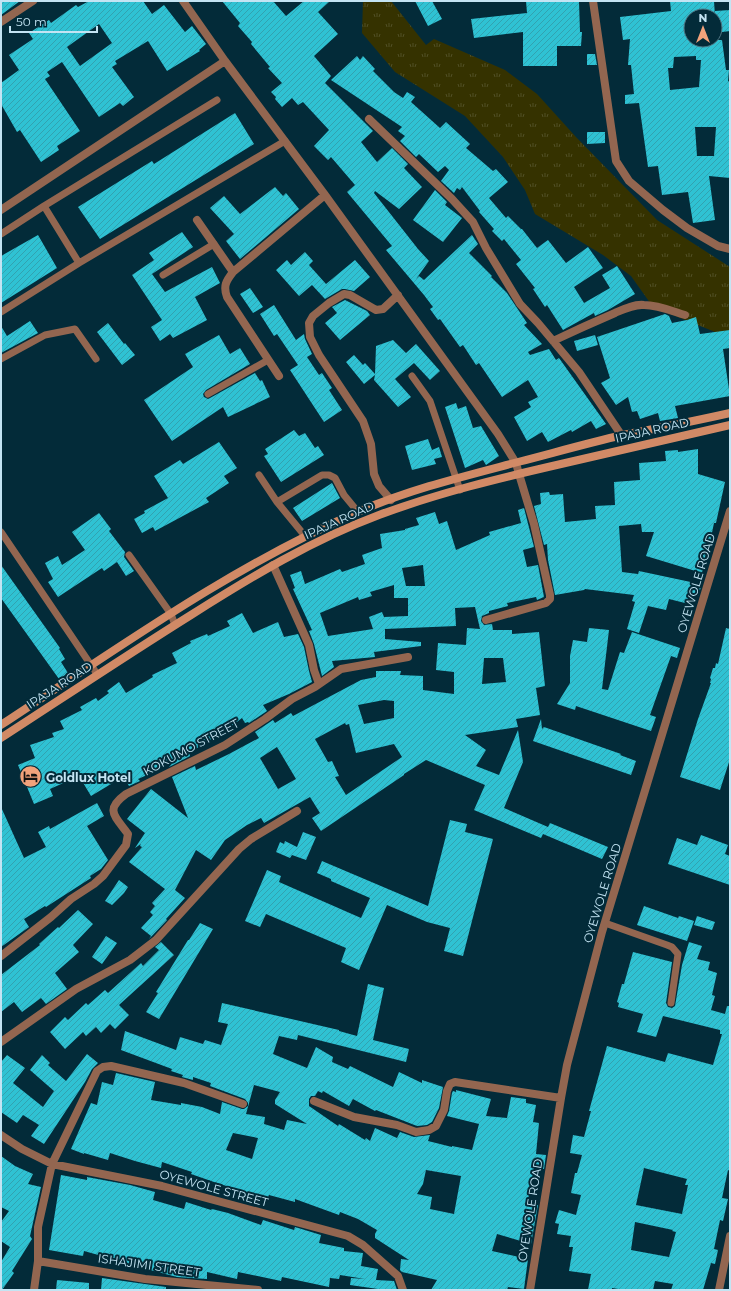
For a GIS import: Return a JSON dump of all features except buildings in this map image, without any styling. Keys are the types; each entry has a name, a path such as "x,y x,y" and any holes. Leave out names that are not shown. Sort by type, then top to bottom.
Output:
{"main road":[{"name":"IPAJA ROAD","path":"1,725 90,665 246,569 305,536 358,512 457,478 622,436 730,413"},
{"name":"IPAJA ROAD","path":"1,738 97,674 236,586 273,565 333,535 378,516 460,490 519,474 730,425"},
{"path":"330,525 333,535"}],"street":[{"path":"1,22 33,1"},
{"path":"183,1 225,62 286,141 398,294 498,434 516,463 534,524 550,599 546,602 486,620"},
{"path":"593,1 616,160 629,181 663,210 687,228 718,246 730,249"},
{"path":"1,210 225,62"},
{"path":"369,119 452,199 473,222 486,248 520,304 583,378 622,436"},
{"path":"279,376 227,297 224,289 226,280 233,272 325,195"},
{"path":"197,220 233,272"},
{"path":"390,500 379,486 374,474 371,444 363,421 310,337 309,323 313,316 329,303 344,294 350,295 376,310 383,309 398,294"},
{"path":"553,341 592,322 629,307 638,305 663,308 685,315"},
{"name":"OYEWOLE ROAD","path":"530,1290 567,1065 605,923 730,511"},
{"path":"273,565 309,645 314,670 319,684"},
{"name":"KOKUMO STREET","path":"1,956 51,917 71,899 94,884 103,876 116,860 126,845 128,834 114,814 113,807 116,801 126,794 225,745 265,719 292,699 319,684 341,669 408,657"},
{"path":"1,1042 76,989 130,960 143,951 156,940 239,849 252,838 297,811"},
{"path":"34,1290 38,1261 38,1227 52,1164 97,1071 103,1067 111,1066 121,1068 184,1083 243,1104"},
{"path":"314,1101 354,1117 397,1125 416,1132 429,1130 436,1126 444,1110 450,1084 455,1082 561,1098"},
{"name":"OYEWOLE STREET","path":"1,1135 22,1149 52,1164 162,1186 348,1236 363,1245 398,1276 403,1290"},
{"path":"719,1290 730,1236"},
{"name":"ISHAJIMI STREET","path":"38,1261 145,1279 258,1290"}],"lane":[{"path":"1,234 217,100"},
{"path":"1,312 79,263 286,141"},
{"path":"44,206 79,263"},
{"path":"163,275 214,244"},
{"path":"1,359 45,335 75,329 96,359"},
{"path":"208,394 268,360"},
{"path":"412,376 430,401 460,490"},
{"path":"277,502 322,475 328,474 335,478 344,495 358,512"},
{"path":"259,475 277,502 305,536"},
{"path":"1,532 97,674"},
{"path":"129,555 171,614 175,625"},
{"path":"605,923 672,947 678,954 671,1003"}],"green space":[{"path":"363,1 391,1 426,45 434,39 505,70 537,94 576,137 657,220 730,267 730,338 653,307 631,276 603,255 535,214 525,190 503,157 465,116 395,72 362,33"}],"place":[{"name":"Goldlux Hotel","path":"30,777"}]}
